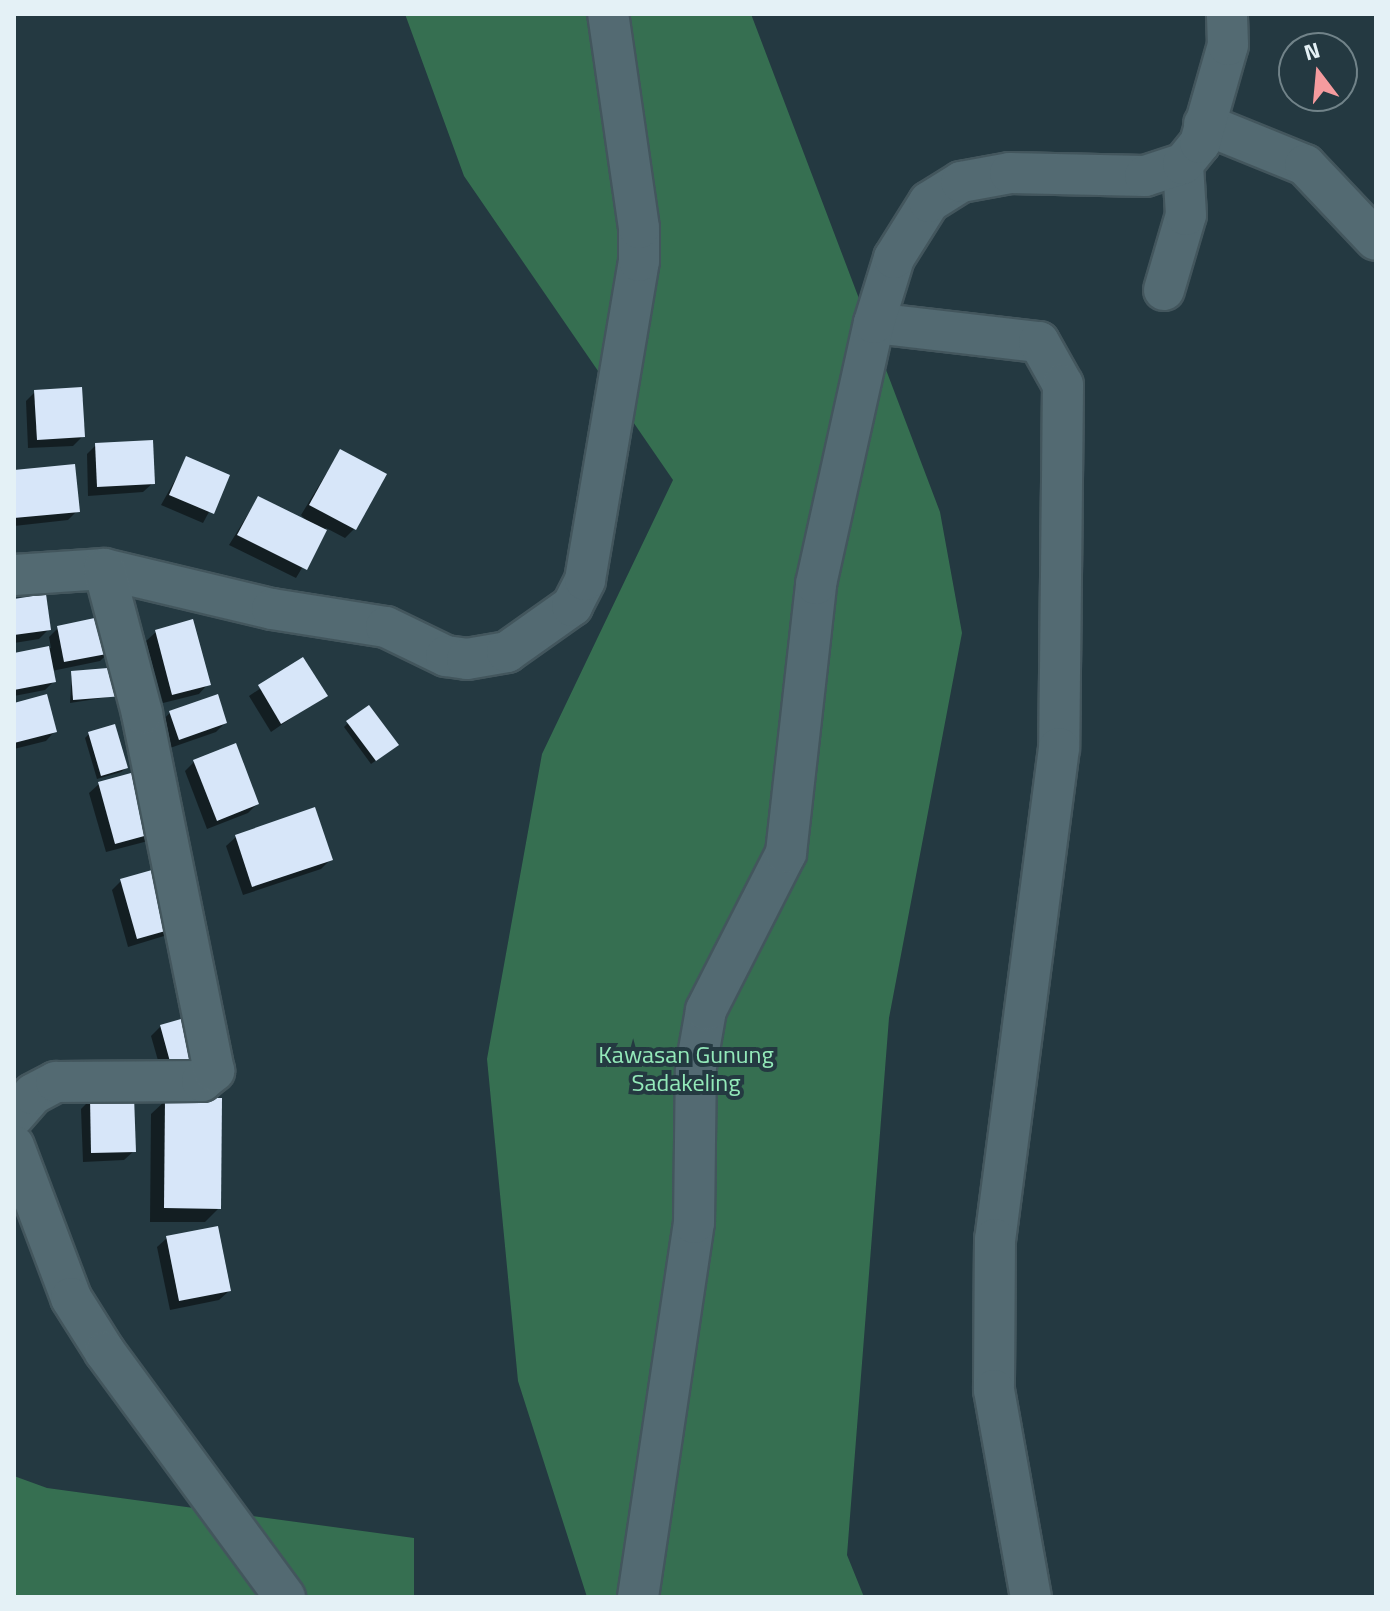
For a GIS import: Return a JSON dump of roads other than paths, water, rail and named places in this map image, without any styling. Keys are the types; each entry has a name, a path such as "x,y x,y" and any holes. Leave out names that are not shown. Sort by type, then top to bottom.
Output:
{"street":[{"path":"14,575 104,569 272,609 386,627 446,656 467,659 507,652 572,606 585,580 639,261 639,228 608,14"},
{"path":"638,1597 694,1223 696,1067 706,1010 786,853 816,584 874,323 894,258 929,202 944,190 1010,173 1145,176 1183,164 1200,143 1228,45 1227,14"},
{"path":"1204,124 1305,165 1376,240"},
{"path":"1164,290 1186,215 1183,164"},
{"path":"874,323 1039,342 1063,385 1059,748 995,1239 994,1390 1031,1597"},
{"path":"14,1116 33,1094 56,1082 202,1081 214,1071 142,713 104,569"},
{"path":"14,1146 71,1298 105,1352 285,1597"}],"park label":[{"name":"Kawasan Gunung Sadakeling","path":"686,1069"}]}
